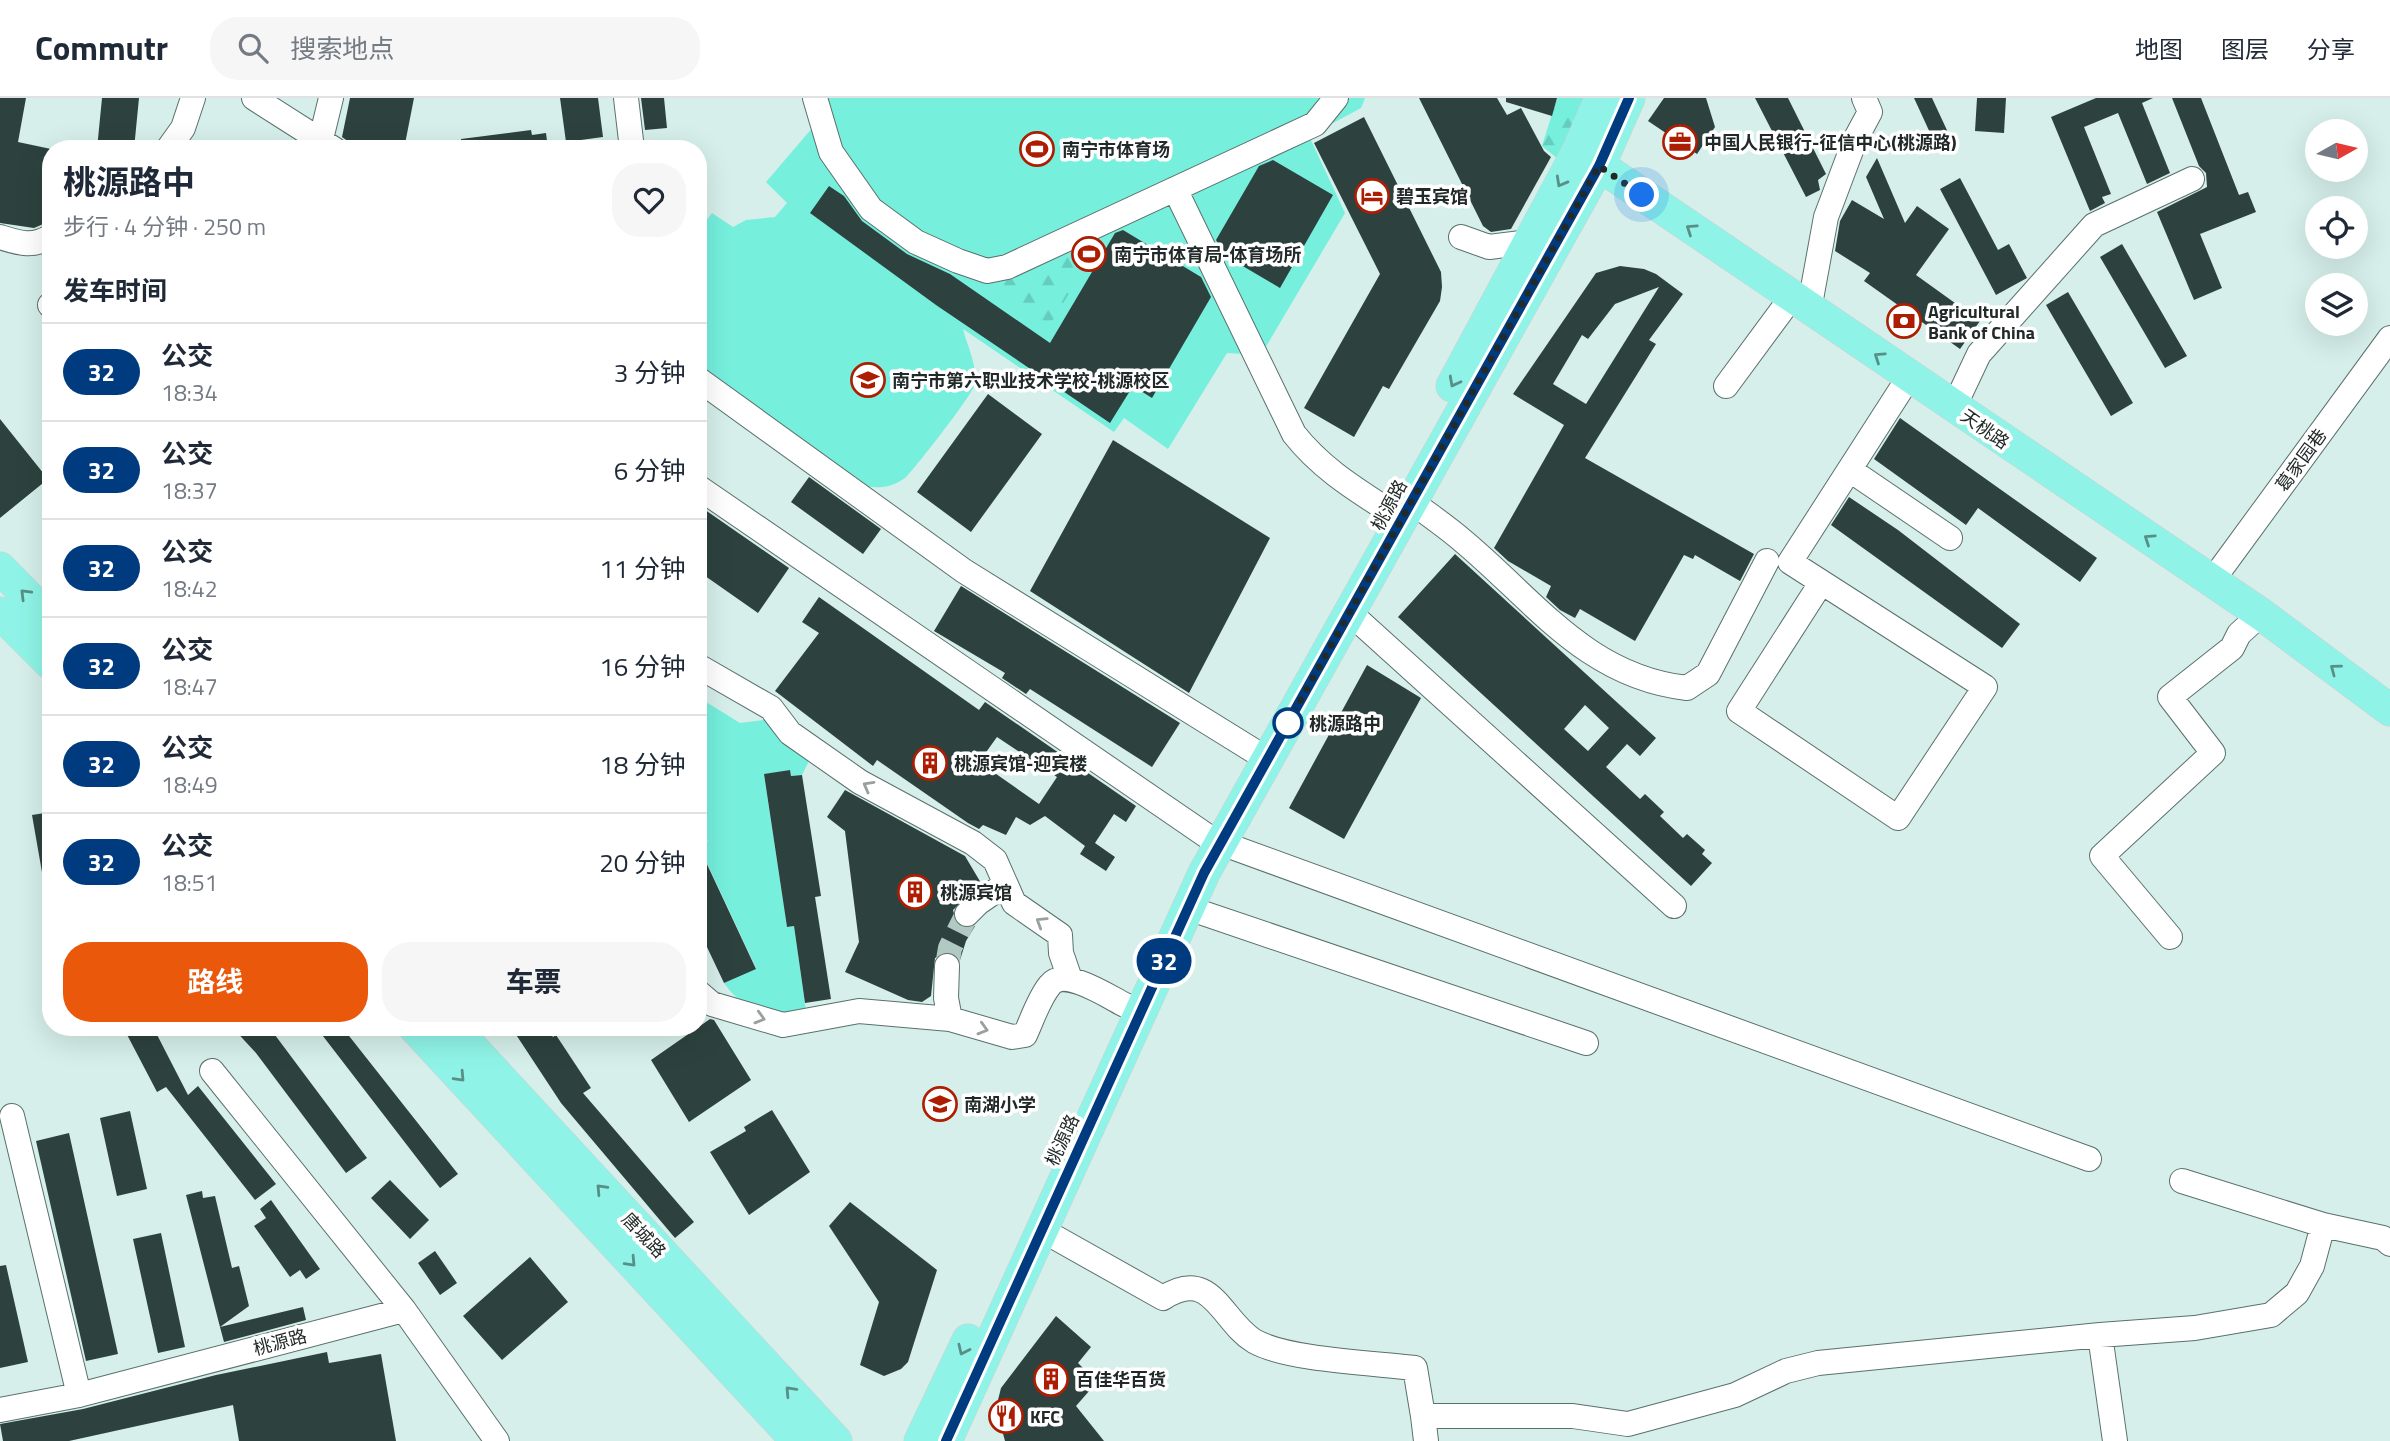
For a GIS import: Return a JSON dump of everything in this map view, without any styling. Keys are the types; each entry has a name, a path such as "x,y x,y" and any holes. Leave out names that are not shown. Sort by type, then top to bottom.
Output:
{"main road":[{"name":"桃源路","path":"925,1438 1042,1230 1188,908 1214,840 1254,751 1399,506 1589,159 1601,98"},
{"name":"桃源路","path":"925,1438 1125,1005 1214,840 1350,613 1399,506 1529,242 1629,98"},
{"name":"天桃路","path":"1589,159 2262,614 2390,710"},
{"path":"0,568 42,611"},
{"path":"0,613 42,655"},
{"name":"唐城路","path":"422,1036 797,1441"},
{"name":"唐城路","path":"461,1036 836,1441"}],"street":[{"path":"174,140 183,128 193,98"},
{"path":"254,98 322,140"},
{"path":"328,140 331,98"},
{"path":"626,98 631,140"},
{"path":"815,98 831,152 871,209 916,242 986,271 1007,267 1314,124 1336,98"},
{"path":"1726,386 1800,304 1845,164 1870,112 1864,98"},
{"path":"1954,407 1979,354 2094,225 2192,179"},
{"path":"1175,189 1294,434 1310,454 1334,474 1464,541 1524,600 1578,644 1624,673 1660,685 1688,688 1708,674 1768,561"},
{"path":"0,237 23,245 42,240"},
{"path":"1461,237 1489,247 1529,242"},
{"name":"葛家园巷","path":"2212,581 2390,338"},
{"path":"1821,583 1738,711 1898,818 1984,687 1790,562 1909,377"},
{"path":"707,385 964,571 1254,751"},
{"path":"1850,470 1950,538"},
{"path":"707,493 1214,840 2089,1159"},
{"path":"1350,613 1674,906"},
{"path":"2170,937 2102,856 2213,752 2169,697 2232,648 2239,634 2262,614"},
{"path":"707,671 771,708 790,733 860,782 974,843 995,860 1014,903 1060,934 1062,953 1070,979"},
{"path":"967,915 978,903 1004,885"},
{"path":"1188,908 1586,1043"},
{"path":"947,966 946,998 950,1019"},
{"path":"707,1000 712,1004 783,1025 859,1012 950,1019 1019,1037 1025,1035 1050,984 1058,979 1070,979 1125,1005"},
{"path":"212,1071 404,1310 497,1441"},
{"path":"12,1116 79,1395"},
{"path":"2182,1181 2323,1225 2383,1238 2390,1244"},
{"path":"1423,1416 1573,1416 1628,1424 1735,1395 1786,1371 1818,1363 2195,1328 2271,1315 2297,1293 2312,1266 2323,1225"},
{"path":"1042,1230 1163,1298 1187,1287 1203,1291 1253,1340 1283,1351 1415,1368 1426,1441"},
{"name":"桃源路","path":"0,1410 79,1395 404,1310"},
{"path":"2100,1335 2115,1441"}],"green space":[{"name":"南宁市体育局-体育场所","path":"808,98 1365,98 1361,108 1309,136 1345,213 1261,355 1227,353 1168,449 1124,418 1114,432 963,329 975,372 971,392 906,477 895,484 875,487 856,483 707,370 707,220 712,213 733,227 746,220 775,217 787,203 766,182 814,126"},
{"path":"1557,98 1590,98 1558,159 1542,146"},
{"path":"1109,229 1049,326 976,278"},
{"path":"707,703 740,723 764,720 809,761 802,775 791,776 790,770 764,775 787,927 794,926 806,1011 781,1014 750,1008 724,983 756,968 707,863"}],"building":[{"path":"0,98 26,98 18,142 42,147 42,225 34,228 0,223"},
{"path":"102,98 139,98 135,140 98,140"},
{"path":"350,98 414,98 406,140 346,140 342,137"},
{"path":"560,98 598,98 603,137 566,140"},
{"path":"641,98 664,98 667,128 645,130"},
{"path":"1419,98 1497,98 1507,115 1521,108 1544,151 1551,157 1511,229 1491,232 1483,226"},
{"path":"1506,98 1557,98 1552,116 1506,102"},
{"path":"1664,98 1706,98 1715,127 1697,154 1648,121"},
{"path":"1755,98 1788,98 1826,174 1818,180 1820,190 1806,197"},
{"path":"1914,98 1932,98 1952,141 1937,148"},
{"path":"1977,98 2006,98 2004,133 1975,131"},
{"path":"2096,98 2153,98 2142,103 2170,173 2147,184 2118,113 2084,127 2111,194 2102,197 2105,203 2090,211 2051,117"},
{"path":"2172,98 2201,98 2239,195 2248,192 2256,212 2200,234 2222,288 2194,300 2157,212 2207,187 2206,173 2199,166"},
{"path":"1364,117 1441,272 1442,287 1440,301 1389,389 1383,386 1354,437 1304,408 1380,274 1314,143"},
{"path":"531,130 532,135 546,133 547,140 461,140"},
{"path":"1877,158 1905,223 1917,206 1949,229 1916,275 1980,321 1960,349 1864,281 1870,273 1835,251 1840,221 1852,200 1884,219 1866,177"},
{"path":"1273,160 1333,195 1280,288 1224,255 1216,240 1259,166"},
{"path":"1960,178 1998,250 2009,244 2027,278 1996,295 1940,189"},
{"path":"829,186 844,196 862,221 907,254 950,274 1050,343 1115,233 1123,230 1201,277 1211,297 1152,398 1133,386 1110,423 936,305 810,213"},
{"path":"2122,244 2187,356 2165,368 2100,257"},
{"path":"1620,266 1644,269 1656,274 1683,294 1649,340 1656,344 1585,458 1754,554 1740,581 1695,555 1693,559 1684,555 1635,641 1580,609 1575,618 1560,610 1546,597 1551,586 1508,561 1494,548 1564,425 1513,394 1596,273","holes":["1659,287 1586,404 1553,384 1582,335 1588,339 1615,304"]},
{"path":"2068,292 2133,403 2111,416 2046,305"},
{"path":"988,394 1042,434 971,532 917,492"},
{"path":"1900,418 2097,558 2080,582 1978,508 1966,525 1874,459"},
{"path":"0,419 42,472 42,484 0,518"},
{"path":"1113,440 1270,538 1189,693 1030,591"},
{"path":"809,477 881,529 863,554 791,502"},
{"path":"1849,497 1898,530 2020,624 2002,648 1831,525"},
{"path":"707,511 789,568 758,613 707,577"},
{"path":"1455,554 1656,738 1640,756 1627,744 1606,767 1640,799 1645,794 1664,812 1660,816 1683,838 1687,834 1705,850 1702,854 1712,863 1691,886 1398,617","holes":["1585,705 1609,728 1588,751 1564,729"]},
{"path":"961,586 1180,723 1152,767 1030,689 1026,694 1002,678 1005,673 934,631"},
{"path":"819,597 979,710 985,702 1136,806 1126,822 1114,814 1095,843 1115,857 1106,871 1080,854 1085,846 1045,816 1030,825 1016,817 1006,835 983,825 979,829 877,760 873,766 775,691 819,633 802,622","holes":["997,737 1057,777 1039,804 979,762"]},
{"path":"1367,665 1421,698 1344,839 1289,808"},
{"path":"790,770 791,776 802,775 821,896 815,897 831,999 805,1003 794,926 787,927 764,774"},
{"name":"桃源宾馆","path":"845,790 965,856 981,883 953,910 957,925 964,928 975,926 966,941 960,960 948,951 935,958 931,996 922,1002 908,1000 845,972 859,942 845,831 827,817"},
{"path":"42,813 42,872 32,815"},
{"path":"707,864 756,969 724,983 707,947"},
{"path":"714,1020 751,1080 689,1122 651,1060 686,1036 707,1036 707,1021"},
{"path":"128,1036 158,1036 188,1095 198,1086 276,1184 255,1200 166,1087 157,1092"},
{"path":"240,1036 276,1036 367,1158 346,1173"},
{"path":"323,1036 349,1036 458,1174 440,1188"},
{"path":"517,1036 557,1036 591,1088 583,1093 694,1222 675,1238 561,1103"},
{"path":"772,1110 810,1172 749,1215 710,1152 746,1131 744,1127"},
{"path":"130,1111 147,1189 117,1196 100,1118"},
{"path":"69,1133 118,1354 86,1361 36,1141"},
{"path":"390,1180 429,1220 410,1239 371,1198"},
{"path":"202,1191 203,1198 215,1196 232,1268 239,1266 249,1306 220,1327 186,1195"},
{"path":"271,1200 320,1269 306,1279 300,1270 290,1277 254,1226 266,1218 260,1209"},
{"path":"850,1202 937,1270 908,1362 901,1369 884,1376 860,1365 879,1302 829,1226"},
{"path":"161,1233 185,1347 158,1353 133,1239"},
{"path":"435,1251 457,1283 440,1295 418,1263"},
{"path":"530,1257 568,1302 502,1360 463,1316"},
{"path":"6,1265 28,1362 0,1368 0,1266"},
{"path":"303,1307 306,1320 224,1342 220,1327"},
{"name":"百佳华百货","path":"1056,1316 1091,1347 1078,1363 1097,1382 1076,1406 1104,1441 1005,1441 996,1408 1001,1388"},
{"path":"327,1352 329,1363 381,1354 396,1441 239,1441 233,1405 69,1441 3,1441 0,1424 83,1409 216,1375"}],"tunnel":[{"path":"947,966 950,948 967,914"}],"bus line":[{"name":"32","path":"946,1441 1204,873 1599,166 1629,98"}],"place":[{"name":"中国人民银行-征信中心(桃源路)","path":"1680,142"},
{"name":"南宁市体育场","path":"1037,149"},
{"name":"碧玉宾馆","path":"1372,196"},
{"name":"南宁市体育局-体育场所","path":"1089,254"},
{"name":"Agricultural Bank of China","path":"1904,321"},
{"name":"南宁市第六职业技术学校-桃源校区","path":"868,380"},
{"name":"桃源路中","path":"1288,723"},
{"name":"桃源宾馆-迎宾楼","path":"930,763"},
{"name":"桃源宾馆","path":"915,892"},
{"name":"南湖小学","path":"940,1104"},
{"name":"百佳华百货","path":"1051,1379"},
{"name":"KFC","path":"1006,1416"}],"route":[{"path":"1288,723 1285,728 1599,166 1642,195"}]}
